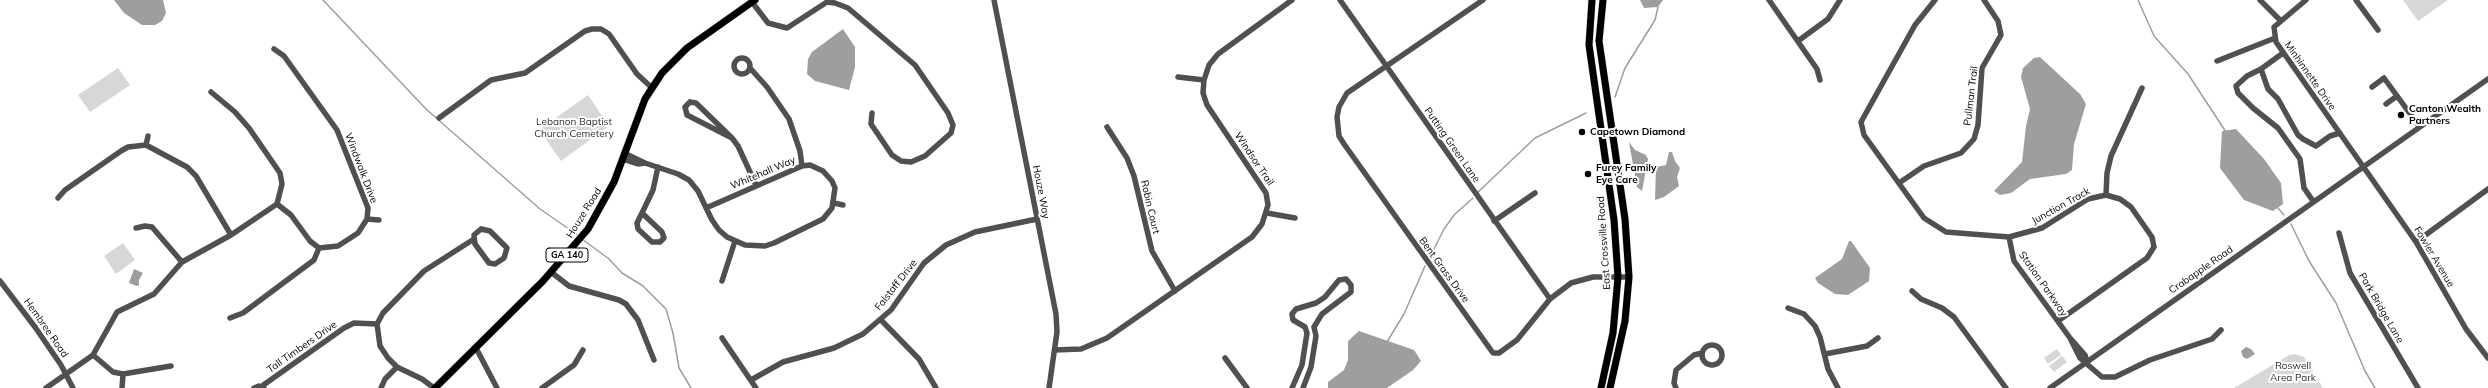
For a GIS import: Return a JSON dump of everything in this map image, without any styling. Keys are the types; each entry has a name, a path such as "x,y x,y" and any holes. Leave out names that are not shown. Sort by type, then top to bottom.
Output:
{"main road":[{"name":"East Crossville Road","path":"1592,0 1589,45 1614,220 1618,277 1613,334 1601,388"},
{"name":"East Crossville Road","path":"1603,0 1599,41 1625,219 1629,277 1625,321 1610,388"},
{"name":"Houze Road","path":"434,388 476,348 570,252 595,218 608,195 639,111 651,87 671,62 687,48 754,1"}],"street":[{"name":"Houze Way","path":"994,0 1056,314 1055,350 1049,388"},
{"name":"Windsor Trail","path":"1267,213 1267,199 1263,187 1207,105 1203,93 1204,80 1209,66 1218,54 1292,0"},
{"name":"Putting Green Lane","path":"1340,0 1550,299"},
{"name":"Bent Grass Drive","path":"1483,0 1386,65 1347,94 1339,107 1337,126 1344,144 1395,218 1493,353 1499,354 1517,340 1550,299 1563,288 1579,280 1629,277"},
{"path":"1768,0 1817,70 1820,80"},
{"path":"1798,41 1828,19 1838,7 1840,0"},
{"name":"Junction Track","path":"1935,0 1915,24 1861,122 1864,135 1924,218 1938,229 1954,234 2009,237 2042,228 2088,199 2106,195 2120,199 2131,207 2152,237 2154,248 2147,258 2058,321"},
{"name":"Pullman Trail","path":"1898,183 1924,166 1961,153 1974,139 1978,125 1982,68 2001,34 1998,21 1984,0"},
{"path":"2260,0 2280,20 2306,0"},
{"path":"2356,0 2378,30"},
{"path":"754,1 768,22 787,28 827,2 835,3 848,8 915,65 948,113 953,125 951,133 925,156 911,162 901,162 892,155 871,124 872,113"},
{"name":"Minhinnette Drive","path":"2280,20 2274,27 2275,38 2283,53 2363,166"},
{"path":"439,118 491,80 525,73 585,31 592,28 601,29 609,34 637,74 651,87"},
{"path":"2217,61 2275,38"},
{"name":"Windwalk Drive","path":"274,49 284,56 337,130 368,208 366,218 358,233 338,246 319,248"},
{"path":"2283,53 2261,69 2247,76 2236,86 2238,93 2253,108 2278,128 2300,159 2304,188 2313,201"},
{"path":"750,68 767,87 789,118 800,151 802,166"},
{"path":"2261,69 2268,89 2284,107 2298,135 2316,146 2330,136 2340,133"},
{"path":"1178,77 1204,80"},
{"path":"2372,86 2384,78 2419,126"},
{"name":"Crabapple Road","path":"2050,388 2419,126 2488,79"},
{"path":"2106,195 2107,173 2111,156 2142,88"},
{"path":"46,388 93,355 117,312 154,294 182,262 231,235 276,204 282,184 280,173 235,112 212,92"},
{"path":"2386,104 2397,96"},
{"path":"732,138 687,115 684,110 686,105 690,102 696,103 732,138 738,146 756,185"},
{"name":"Robin Court","path":"1107,127 1127,158 1137,188 1152,251 1161,270 1175,291"},
{"path":"146,145 148,136"},
{"path":"58,198 65,190 120,151 135,145 146,145 187,167 196,176 231,235"},
{"path":"623,156 678,174 689,180 698,191 719,230 735,241 755,246 774,243 822,219 834,203 843,205"},
{"name":"Whitehall Way","path":"706,208 802,166 817,167 829,176 835,188 834,203"},
{"name":"Fowler Avenue","path":"2363,166 2416,242 2466,329 2488,358"},
{"path":"642,213 662,232 664,238 660,242 652,242 638,229 638,223 642,213 653,190 658,168"},
{"path":"2416,242 2488,189"},
{"path":"1494,221 1535,193"},
{"path":"230,318 242,313 314,260 319,248 310,240 291,215 276,204"},
{"path":"1055,350 1081,349 1099,343 1252,237 1262,224 1267,213 1295,218"},
{"path":"366,218 379,220"},
{"name":"Falstaff Drive","path":"751,380 783,362 844,344 881,320 899,300 924,263 946,245 974,232 1037,219"},
{"path":"136,228 145,226 152,228 182,262"},
{"path":"434,388 422,379 397,367 380,346 377,324 383,313 424,271 474,239 477,231 485,229 507,248 504,258 495,264 489,263 474,239"},
{"name":"Park Bridge Lane","path":"2339,233 2350,273 2418,388"},
{"name":"Station Parkway","path":"2009,237 2014,261 2070,338 2085,355 2087,362 2098,375 2115,377 2150,360 2212,339 2221,330"},
{"path":"722,281 735,241"},
{"path":"551,272 569,286 619,300 626,304 638,320 654,360"},
{"path":"1292,388 1302,365 1307,341 1305,327 1292,320 1292,314 1296,308 1316,303 1325,297 1339,280 1346,279 1351,285 1351,292 1322,314 1314,327 1315,342 1311,367 1302,388"},
{"name":"Hembree Road","path":"0,281 35,327 66,374 73,388"},
{"path":"1912,291 1921,299 1942,308 1954,317 2006,388"},
{"path":"1788,308 1808,317 1820,337 1830,373 1838,388"},
{"path":"881,320 919,359 936,388"},
{"name":"Tall Timbers Drive","path":"263,387 344,328 354,323 377,324"},
{"path":"722,338 756,388"},
{"path":"1824,354 1867,346 1878,338"},
{"path":"1307,341 1315,342"},
{"path":"476,348 497,388"},
{"path":"542,388 574,365 583,350"},
{"path":"1676,388 1674,382 1676,370 1694,356 1702,353"},
{"path":"93,355 113,372 123,374 171,366"},
{"path":"1225,358 1247,388"},
{"path":"381,388 385,379 397,367"},
{"path":"122,388 123,374"},
{"path":"254,388 263,387"}],"green space":[{"path":"2403,0 2448,0 2418,21"},
{"path":"118,68 130,85 90,112 78,95"},
{"name":"Lebanon Baptist Church Cemetery","path":"588,95 609,126 561,161 539,130"},
{"path":"123,243 135,260 116,274 104,256"},
{"path":"2057,349 2061,355 2048,364 2044,358"},
{"name":"Roswell Area Park","path":"2295,354 2304,357 2323,388 2234,388 2289,355"},
{"path":"2062,356 2067,362 2054,372 2049,366"}],"shaded area":[{"path":"114,0 163,0 166,13 162,21 155,25 142,25 124,13"},
{"path":"1640,0 1663,0 1658,7 1644,8"},
{"path":"843,29 855,47 855,67 849,90 815,81 807,74 808,59 812,52"},
{"path":"2040,57 2080,94 2086,104 2074,144 2072,170 2066,174 2030,179 2011,193 2000,195 1994,191 2022,162 2026,126 2030,109 2021,77 2023,68 2034,58"},
{"path":"2236,129 2264,159 2281,183 2283,204 2273,211 2244,200 2220,168 2222,131"},
{"path":"1629,142 1635,150 1646,155 1648,159 1642,191 1637,187"},
{"path":"1669,152 1672,152 1675,161 1680,168 1677,177 1679,186 1664,197 1655,200 1656,167 1666,165"},
{"path":"1849,241 1851,241 1870,268 1869,281 1848,295 1835,294 1818,283 1815,278 1842,259"},
{"path":"134,269 143,273 139,280 139,285 137,286 129,283"},
{"path":"1359,331 1414,350 1421,361 1413,370 1387,388 1328,388 1328,382 1344,370 1348,360 1348,341"},
{"path":"2246,347 2251,349 2255,354 2247,359 2243,357 2241,351"}],"waterway":[{"path":"323,0 426,109 540,209 579,236"},
{"path":"2138,0 2154,36 2188,74 2226,132"},
{"path":"1615,97 1625,68 1655,20 1658,7"},
{"path":"1477,193 1535,138 1586,113"},
{"path":"1429,259 1444,229 1455,214 1473,198"},
{"path":"2278,208 2284,215"},
{"path":"2291,224 2309,261 2336,303 2365,371 2375,388"},
{"path":"582,239 609,259 622,273 643,286 666,309 673,333 679,368 691,388"},
{"path":"1387,342 1404,314 1425,266"}],"place":[{"name":"Canton Wealth Partners","path":"2401,115"},
{"name":"Capetown Diamond","path":"1582,132"},
{"name":"Furey Family Eye Care","path":"1588,174"}]}
